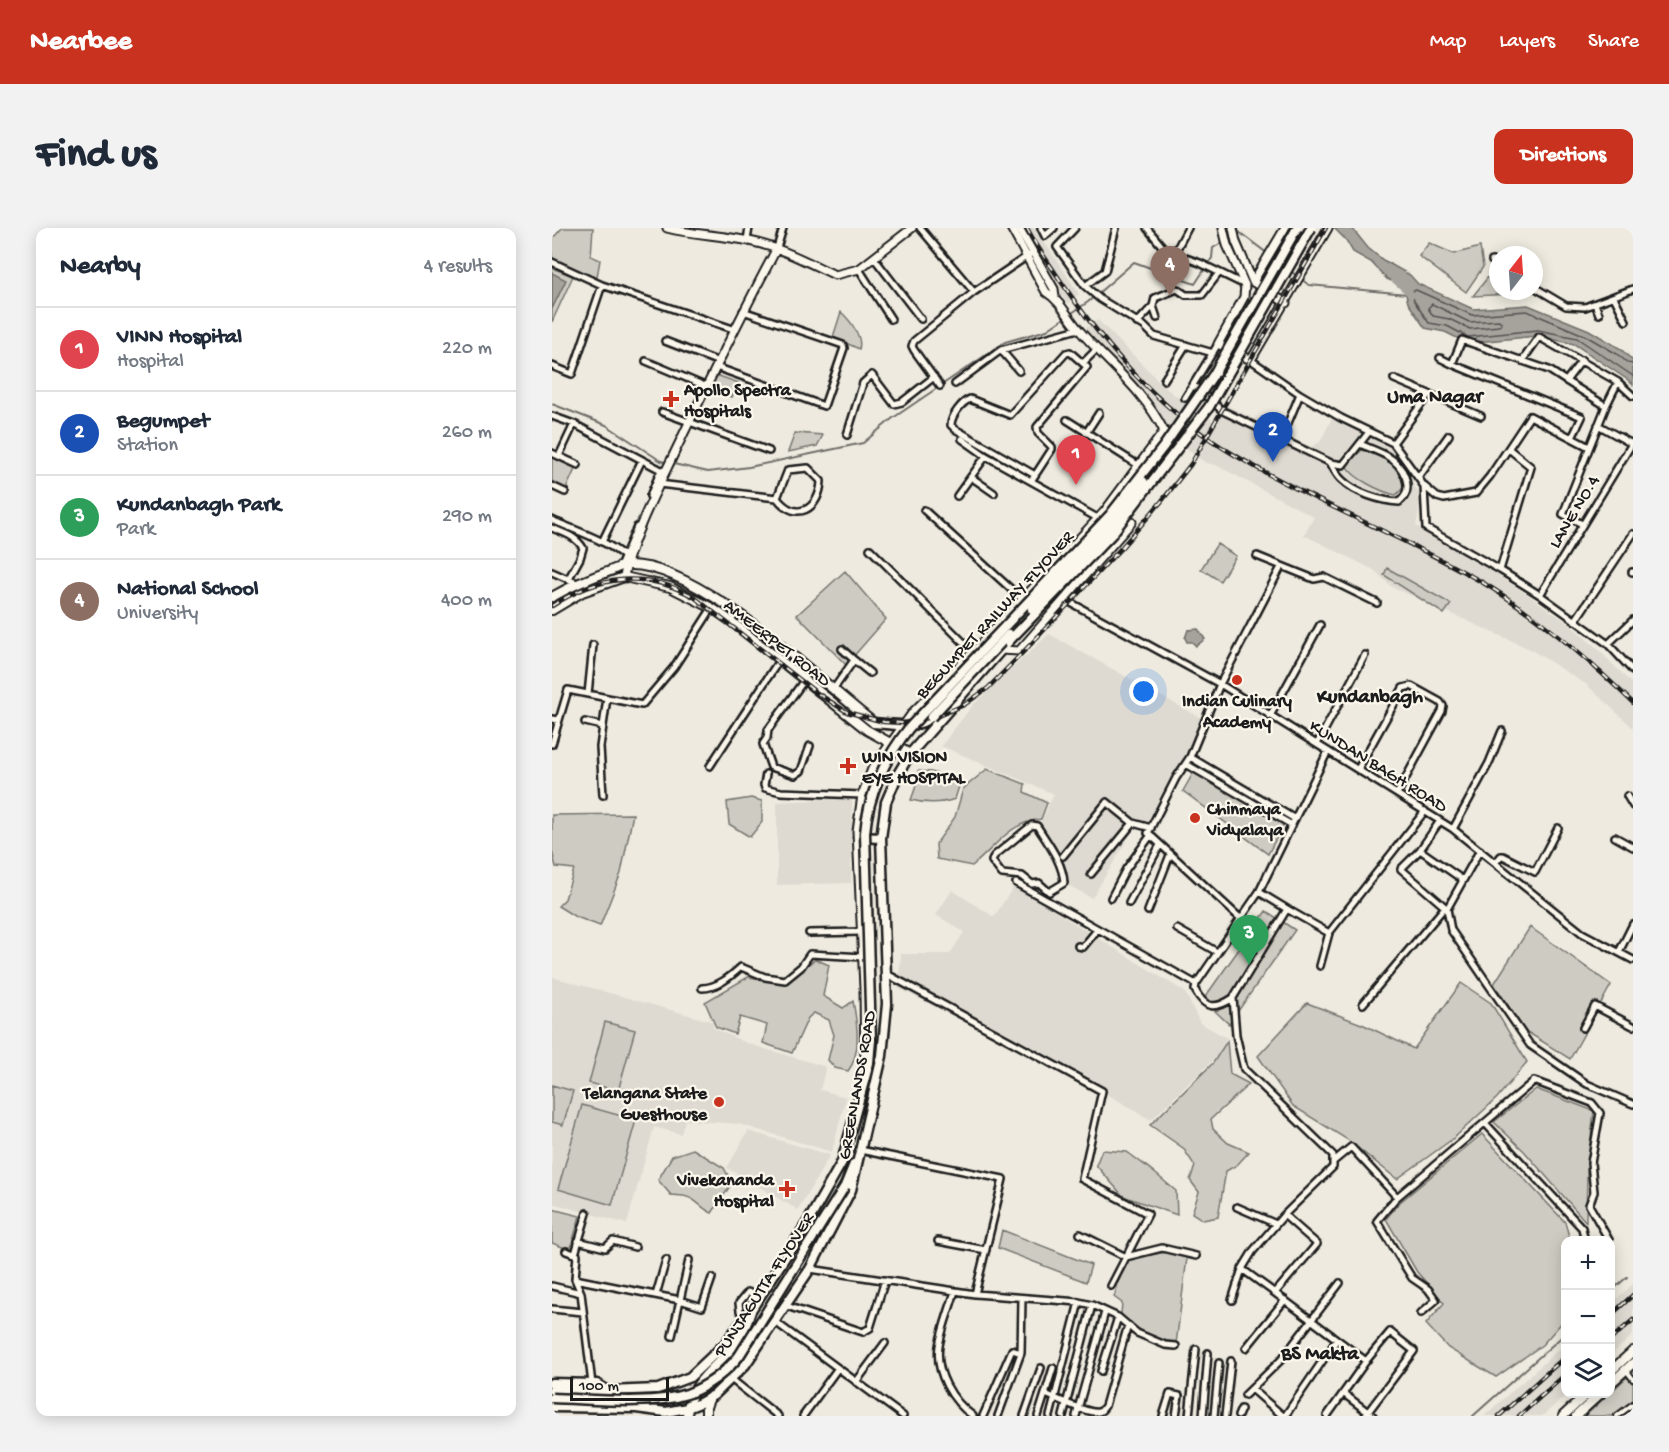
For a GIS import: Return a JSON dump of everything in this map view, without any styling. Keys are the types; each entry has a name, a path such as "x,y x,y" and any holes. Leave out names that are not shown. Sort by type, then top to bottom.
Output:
{"main road":[{"name":"BEGUMPET RAILWAY FLYOVER","path":"866,1071 871,1040 865,833 868,813 883,769 905,734 1110,514 1164,446 1214,374 1297,228"},
{"name":"BEGUMPET RAILWAY FLYOVER","path":"1008,642 1111,535 1209,407 1311,228"},
{"path":"874,723 921,724 931,717 1116,518 1132,498 1164,446"},
{"name":"AMEERPET ROAD","path":"552,597 577,583 623,563 678,576 713,597 791,653 874,723"},
{"path":"552,610 582,592 624,577"},
{"name":"AMEERPET ROAD","path":"624,577 670,587 712,608 805,679 834,706 867,730 910,754"},
{"name":"GREENLANDS ROAD","path":"552,1407 635,1412 687,1412 710,1397 745,1365 810,1269 851,1190 882,1056 887,1004 881,837 886,802 910,754 1008,642"},
{"path":"858,837 881,837"},
{"name":"GREENLANDS ROAD","path":"552,1383 597,1384 609,1391 658,1389 690,1377 725,1344 749,1313 809,1220 842,1162 866,1071"},
{"name":"PUNJAGUTTA FLYOVER","path":"552,1398 665,1398 686,1394 728,1370 745,1348 845,1186 860,1150"},
{"name":"GREENLANDS ROAD","path":"687,1412 696,1385 735,1345 742,1334 749,1313"},
{"path":"1615,1368 1633,1351"},
{"path":"1615,1380 1633,1363"},
{"path":"552,1390 609,1391"},
{"path":"706,1416 706,1407 710,1397"},
{"path":"1563,1416 1583,1398"},
{"path":"1576,1416 1596,1398"},
{"path":"654,1411 673,1416"}],"street":[{"path":"667,228 688,233 747,240 777,248 835,276 859,269 912,228"},
{"path":"747,240 749,228"},
{"path":"623,563 663,471 689,423 734,328 777,248 783,228"},
{"path":"920,228 974,292"},
{"path":"1011,228 1046,292 1055,297"},
{"path":"1020,228 1054,289 1055,297 1060,305 1097,349 1083,363"},
{"path":"1041,228 1046,236 1054,228"},
{"path":"1075,228 1057,247 1091,292 1154,336 1213,353"},
{"path":"1085,286 1104,271 1116,228"},
{"path":"1148,228 1166,251 1200,263 1245,285"},
{"path":"1174,254 1188,228"},
{"path":"1185,398 1244,297 1245,285 1227,245 1223,228"},
{"path":"1233,228 1246,269 1253,282 1286,303"},
{"path":"1253,282 1285,228"},
{"path":"1251,360 1328,228"},
{"path":"940,386 912,346 914,341 974,292 1033,252"},
{"path":"874,258 921,319"},
{"path":"552,262 602,285 734,328"},
{"path":"859,269 891,319"},
{"path":"1137,322 1153,306 1155,298 1177,289 1186,295 1202,295 1218,273"},
{"path":"552,366 572,374 602,285"},
{"path":"1543,292 1566,306 1585,307 1633,289"},
{"path":"1614,297 1626,321"},
{"path":"1595,304 1599,314"},
{"path":"1153,306 1157,318"},
{"path":"665,341 717,365 824,406 844,348 843,345 743,311"},
{"path":"955,384 1001,350 1078,329"},
{"path":"1522,361 1539,337 1618,382 1633,396"},
{"path":"1452,364 1462,340 1549,370 1606,406"},
{"path":"1218,344 1251,360 1300,394 1393,443 1424,486 1437,497 1444,499 1476,493 1530,416 1589,447"},
{"path":"1164,380 1186,345"},
{"name":"GREENLANDS ROAD","path":"866,1071 858,837 862,795 872,769 902,724 1023,600 1098,518 1164,431 1155,412 1097,349"},
{"path":"1001,350 1019,371"},
{"path":"1031,482 1052,447 1038,433 1036,427 1086,370 1086,365 1070,352 1066,353 1010,415 970,399 965,401 951,420 951,425 955,429 1035,475"},
{"path":"1440,358 1582,417 1572,438"},
{"path":"1566,381 1582,360"},
{"path":"646,361 705,386"},
{"path":"847,435 863,383 872,375 894,404 902,402 934,377"},
{"path":"1394,379 1481,416"},
{"path":"1582,524 1563,514 1598,425 1618,382"},
{"path":"1193,385 1224,411 1331,463 1343,465 1369,432"},
{"path":"1285,430 1300,394"},
{"path":"1393,443 1429,394"},
{"path":"662,412 769,451"},
{"path":"1086,433 1099,413"},
{"path":"552,416 574,424 663,471"},
{"path":"1067,420 1138,465"},
{"path":"559,456 574,424"},
{"path":"1598,425 1632,443"},
{"path":"1418,478 1449,435"},
{"path":"962,439 986,456 1098,518 1120,535"},
{"name":"LANE NO.4","path":"1540,595 1632,443"},
{"path":"1331,463 1341,479 1358,490 1389,502 1399,502 1409,490 1399,466 1388,456 1360,444"},
{"path":"1500,570 1531,466 1509,449"},
{"path":"552,453 578,465"},
{"path":"957,496 986,456"},
{"path":"602,542 642,460"},
{"path":"1009,469 1010,460"},
{"path":"659,484 777,498 794,512 808,509 814,503 821,487 821,481 808,468 788,470 777,498"},
{"path":"623,563 663,471"},
{"path":"971,477 994,494"},
{"path":"552,486 565,492"},
{"path":"1424,486 1426,528 1540,595 1608,644 1633,671"},
{"path":"1001,650 1019,651 1132,522 1110,504"},
{"path":"924,510 1023,600"},
{"path":"552,520 615,549 623,563 624,577"},
{"path":"552,528 572,536 583,548 568,578"},
{"path":"1575,621 1633,534"},
{"path":"870,549 973,652"},
{"path":"1257,556 1314,579 1324,577 1377,603"},
{"path":"1240,918 1148,833 1190,757 1221,684 1281,567"},
{"path":"552,572 577,583"},
{"name":"KUNDAN BAGH ROAD","path":"1064,599 1221,684 1454,829 1582,933 1633,960"},
{"path":"552,744 568,690 642,705 674,667 712,608"},
{"path":"1608,644 1633,620"},
{"path":"1270,716 1320,625"},
{"path":"588,694 593,645"},
{"path":"842,649 870,673"},
{"path":"1317,744 1365,655"},
{"path":"710,766 780,659"},
{"path":"833,690 854,660"},
{"path":"805,679 768,730 763,744 771,767 795,776 801,771 810,746"},
{"path":"1358,769 1403,688 1411,686 1440,702 1443,706 1442,711 1397,794"},
{"path":"603,795 600,747 607,698"},
{"path":"552,719 559,720"},
{"path":"585,723 602,726"},
{"path":"1454,829 1489,763 1502,731"},
{"path":"1287,909 1233,999 1223,1005 1212,1006 1203,1002 1195,990 1196,984 1259,892 1328,751"},
{"path":"1190,757 1294,822"},
{"path":"1186,764 1294,822"},
{"path":"766,774 765,788 781,792 862,795"},
{"path":"1226,787 1229,780"},
{"path":"1242,796 1246,790"},
{"path":"1627,796 1633,806"},
{"path":"1063,856 1107,802 1133,823 1151,828"},
{"path":"1320,966 1329,933 1425,811"},
{"path":"1440,821 1420,850 1401,869 1446,908 1451,930 1530,1045 1587,1084 1633,1104"},
{"path":"1091,874 1133,823"},
{"path":"1034,825 1037,826 1054,853 1064,883 1049,892 1039,883 1032,884 1022,876 1002,874 993,864 993,859 1034,825"},
{"path":"1496,862 1503,856 1535,872 1558,828"},
{"path":"1111,898 1126,869 1151,835"},
{"path":"1615,837 1633,847"},
{"path":"1129,903 1160,845"},
{"path":"1420,850 1463,880"},
{"path":"1363,1004 1446,908 1480,850"},
{"path":"1148,911 1170,855"},
{"path":"1022,876 1017,883 1196,984"},
{"path":"1259,892 1329,933"},
{"path":"1619,952 1633,924"},
{"path":"1177,929 1217,952"},
{"path":"1078,946 1083,947 1097,930"},
{"path":"809,933 862,933"},
{"path":"702,988 708,988 730,977 741,967 765,977 785,980 801,967 810,954 863,957"},
{"path":"885,973 1102,1091 1082,1179 1148,1214 1112,1286"},
{"path":"1232,1300 1242,1269 1253,1251 1284,1215 1333,1167 1334,1161 1333,1155 1244,1069 1236,1035 1233,999"},
{"path":"1582,1028 1594,1006 1633,1026"},
{"path":"1421,1313 1436,1300 1428,1289 1412,1278 1377,1221 1397,1197 1534,1082 1592,1103 1600,1113 1591,1163 1594,1192 1589,1205 1606,1236"},
{"path":"1485,1123 1582,1228 1584,1236"},
{"path":"1334,1161 1351,1146 1397,1197"},
{"path":"860,1150 1003,1179 975,1294"},
{"path":"1237,1207 1276,1224"},
{"path":"587,1213 575,1254 577,1255 575,1279 581,1293 592,1384"},
{"path":"1275,1293 1317,1244 1284,1215"},
{"path":"1080,1234 1126,1257 1162,1248 1196,1256"},
{"path":"578,1241 604,1248 613,1241 635,1246"},
{"path":"938,1241 986,1250"},
{"path":"566,1251 575,1254"},
{"path":"656,1295 666,1260"},
{"path":"672,1336 689,1260"},
{"path":"810,1269 975,1294 1079,1302 1092,1305 1118,1317 1137,1334 1165,1345 1176,1346"},
{"path":"1242,1269 1336,1341 1366,1361"},
{"path":"575,1279 680,1300 702,1307 712,1278"},
{"path":"784,1305 863,1332 870,1328 885,1280"},
{"path":"1245,1395 1281,1360 1340,1283"},
{"path":"552,1286 581,1293"},
{"path":"955,1291 938,1357 949,1392 964,1410 973,1416"},
{"path":"749,1313 740,1311 739,1303 748,1292 759,1297"},
{"path":"998,1416 1021,1353 1022,1298"},
{"path":"1246,1348 1285,1300"},
{"path":"1050,1416 1079,1302"},
{"path":"1063,1416 1092,1305"},
{"path":"552,1310 583,1312"},
{"path":"1076,1416 1105,1312"},
{"path":"1101,1371 1118,1317"},
{"path":"774,1321 903,1416"},
{"path":"1045,1394 1097,1414 1101,1411 1105,1406 1128,1325"},
{"path":"1327,1416 1343,1393 1366,1361 1390,1332 1414,1351 1368,1415 1343,1393"},
{"path":"1252,1389 1284,1416 1336,1341"},
{"path":"856,1382 885,1343"},
{"path":"1189,1416 1196,1349"},
{"path":"983,1416 1012,1350 1021,1353"},
{"path":"1203,1416 1208,1353"},
{"path":"1226,1416 1231,1361"},
{"path":"1214,1416 1219,1363"},
{"path":"804,1416 838,1368"},
{"path":"1024,1416 1041,1368"},
{"path":"1038,1416 1053,1368"},
{"path":"1626,1370 1633,1379"},
{"path":"732,1378 778,1416"},
{"path":"1163,1416 1170,1394 1179,1396 1176,1416"},
{"path":"1617,1416 1633,1404"},
{"path":"1238,1416 1241,1409"},
{"path":"961,1416 964,1410"}],"shaded area":[{"path":"562,228 593,228 591,256 600,260 597,277 552,260 552,235 555,236"},
{"path":"1020,228 1035,228 1079,294 1067,304 1039,261"},
{"path":"1429,243 1454,254 1480,247 1483,267 1466,292 1419,256"},
{"path":"552,268 573,276 552,322"},
{"path":"1489,276 1489,295 1473,296"},
{"path":"841,312 852,324 857,334 859,349 833,337"},
{"path":"1098,320 1167,389 1217,423 1228,406 1311,447 1320,442 1333,416 1361,430 1394,452 1419,494 1420,505 1416,526 1444,541 1530,596 1597,648 1633,685 1633,728 1587,685 1530,649 1392,587 1374,570 1304,535 1314,517 1216,465 1206,463 1193,454 1164,427 1162,416 1103,352 1085,328"},
{"path":"716,375 739,383 732,397 710,389"},
{"path":"795,433 823,435 817,446 788,452"},
{"path":"1363,449 1388,455 1403,476 1403,488 1396,495 1368,484 1349,470 1346,465"},
{"path":"552,456 576,467 566,489 552,483"},
{"path":"1217,544 1236,556 1220,581 1201,569"},
{"path":"1387,568 1451,604 1444,614 1384,575"},
{"path":"845,571 886,619 846,665 797,615"},
{"path":"1049,634 1201,718 1155,836 1136,825 1092,898 1066,884 1041,822 1054,794 941,746 972,706"},
{"path":"987,769 1025,784 1024,792 1047,803 1041,819 1020,825 1011,831 972,866 937,859 936,844 955,817 963,789"},
{"path":"1195,770 1285,821 1268,854 1183,791"},
{"path":"918,771 961,780 955,799 933,803 911,800"},
{"path":"751,798 762,801 762,822 750,837 729,824 727,802"},
{"path":"852,798 851,883 777,885 777,802"},
{"path":"633,814 621,873 600,926 574,916 558,906 565,899 574,869 556,867 552,851 552,815"},
{"path":"1014,886 1185,992 1200,1023 1227,1038 1217,1056 1151,1120 1102,1091 898,988 901,954 950,954 964,932 936,915 952,890 994,917"},
{"path":"1266,911 1295,930 1229,1024 1203,1000"},
{"path":"1530,927 1611,985 1570,1059 1524,1030 1494,984"},
{"path":"815,959 829,965 823,996 843,1008 853,1001 857,1046 848,1071 835,1068 828,1060 834,1035 829,1020 814,1013 808,1018 792,1053 763,1043 767,1025 740,1017 735,1034 716,1027 705,1002 748,977 788,982"},
{"path":"552,977 714,1022 713,1028 749,1044 826,1067 820,1090 846,1097 832,1152 739,1124 685,1120 681,1134 654,1127 627,1224 552,1203"},
{"path":"1461,983 1491,1003 1527,1062 1497,1098 1454,1138 1397,1179 1348,1140 1293,1106 1258,1056 1307,1003 1364,1025 1414,1049"},
{"path":"605,1022 635,1030 618,1091 589,1083"},
{"path":"1227,1041 1230,1074 1249,1084 1211,1119 1213,1129 1228,1143 1249,1152 1237,1165 1226,1171 1218,1217 1203,1220 1192,1213 1199,1192 1190,1180 1195,1166 1183,1148 1150,1125 1213,1063"},
{"path":"552,1085 573,1091 563,1125 552,1122"},
{"path":"1536,1089 1594,1111 1587,1172 1586,1222 1524,1151 1494,1122"},
{"path":"582,1105 636,1120 612,1205 558,1189"},
{"name":"Vivekananda Hospital","path":"748,1131 830,1155 798,1210 727,1168"},
{"path":"1482,1134 1565,1222 1569,1236 1561,1236 1561,1324 1542,1345 1496,1377 1448,1348 1426,1324 1444,1303 1417,1272 1386,1219 1399,1203"},
{"path":"693,1149 724,1168 732,1183 712,1213 690,1198 671,1195 658,1180 672,1156"},
{"path":"1102,1150 1127,1152 1176,1191 1177,1215 1123,1196 1096,1165"},
{"path":"552,1209 580,1216 570,1250 552,1243"},
{"path":"1002,1230 1091,1265 1086,1282 998,1248"},
{"path":"1166,1252 1187,1258 1176,1344 1134,1326 1121,1314 1122,1303 1114,1297 1122,1271 1129,1259"},
{"path":"1633,1284 1633,1335 1615,1351 1615,1344 1615,1300"},
{"path":"1561,1348 1561,1398 1563,1398 1542,1416 1484,1416"},
{"path":"1627,1377 1633,1384 1633,1401 1616,1416 1585,1416 1604,1398 1615,1398 1615,1388"}],"water":[{"path":"1334,228 1352,228 1368,248 1383,260 1410,275 1418,284 1473,309 1528,305 1589,330 1621,349 1633,361 1633,385 1574,344 1538,336 1467,343 1445,332 1425,328 1408,303 1404,286 1387,279 1371,262 1353,252 1346,240"},
{"path":"552,273 566,280 552,309"},
{"path":"1198,629 1205,639 1196,646 1192,642 1187,642 1185,638 1188,630"}],"waterway":[{"path":"1228,239 1239,232 1309,285 1407,294"},
{"path":"552,404 606,425 661,461 708,472 749,467 863,443 893,418 1005,342 1047,330 1088,302 1134,262 1195,284 1212,258 1213,248 1223,242"},
{"path":"1394,279 1412,295"},
{"path":"1612,1290 1627,1277"},
{"path":"1473,1416 1561,1337"}],"railway":[{"path":"1027,228 1074,300 1113,351 1157,397 1181,418 1206,437 1263,471 1450,564 1501,594 1560,637 1633,703"},
{"path":"552,606 587,588 605,582 640,580 658,583 676,588 694,597 817,693 847,712 884,722 903,723 938,716 964,705 988,688 1031,644 1122,547 1191,464 1326,228"},
{"path":"1615,1311 1633,1295"},
{"path":"1615,1336 1633,1320"},
{"path":"1499,1416 1561,1360"},
{"path":"1519,1416 1561,1378"}],"place":[{"name":"National School","path":"1170,296"},
{"name":"Apollo Spectra Hospitals","path":"671,399"},
{"name":"Begumpet","path":"1273,462"},
{"name":"VINN Hospital","path":"1076,485"},
{"name":"Indian Culinary Academy","path":"1237,680"},
{"name":"WIN VISION EYE HOSPITAL","path":"848,766"},
{"name":"Chinmaya Vidyalaya","path":"1195,818"},
{"name":"Kundanbagh Park","path":"1249,965"},
{"name":"Telangana State Guesthouse","path":"719,1102"},
{"name":"Vivekananda Hospital","path":"787,1189"}],"district":[{"name":"Uma Nagar","path":"1435,395"},
{"name":"Kundanbagh","path":"1370,695"},
{"name":"BS Makta","path":"1320,1352"}]}
